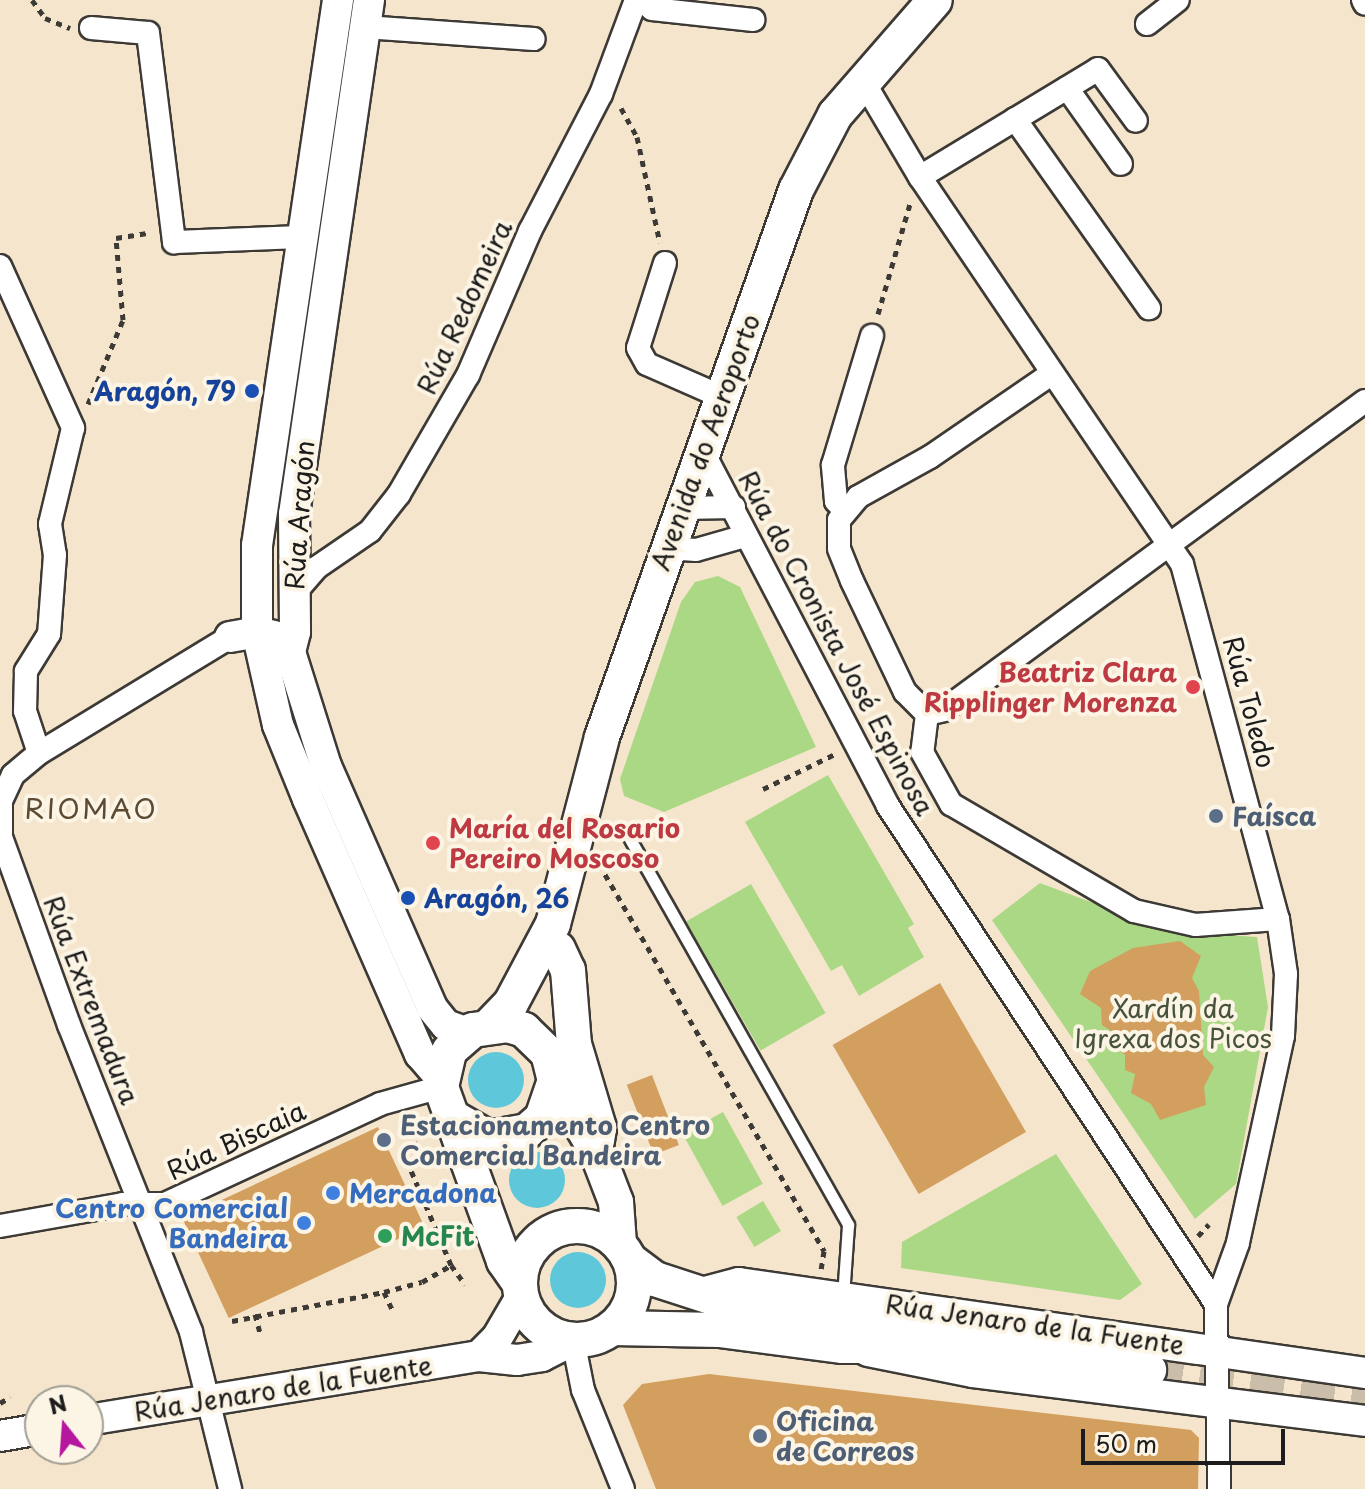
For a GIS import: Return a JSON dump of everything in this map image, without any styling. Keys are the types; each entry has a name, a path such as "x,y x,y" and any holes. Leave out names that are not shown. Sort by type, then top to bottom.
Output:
{"main road":[{"name":"Rúa Aragón","path":"338,0 244,635 308,799 420,1054 441,1083 504,1261 546,1331 573,1340"},
{"name":"Avenida do Aeroporto","path":"552,1067 555,937 602,737 701,448 796,190 835,115 862,79 935,0"},
{"name":"Rúa Aragón","path":"367,13 294,514 292,596 295,632 290,652 326,766 427,998 446,1025 524,1030 552,1067 596,1150 616,1202 630,1305 612,1328"},
{"path":"244,635 273,634 290,652"},
{"name":"Avenida do Aeroporto","path":"479,1029 511,1003 555,937"},
{"path":"555,937 570,982 574,1044 599,1128 596,1150"},
{"path":"441,1083 449,1051 479,1029"},
{"path":"454,1118 488,1138 527,1131 547,1109 552,1067"},
{"path":"479,1356 497,1338 521,1290 530,1251 556,1230 590,1227 625,1252"},
{"name":"Rúa Jenaro de la Fuente","path":"625,1252 655,1279 705,1292 738,1306 932,1332 978,1345"},
{"name":"Rúa Jenaro de la Fuente","path":"705,1292 739,1283 1220,1349 1365,1373"},
{"path":"573,1340 612,1328"},
{"name":"Rúa Jenaro de la Fuente","path":"612,1328 736,1331 843,1346 973,1372 1365,1421"},
{"name":"Rúa Jenaro de la Fuente","path":"104,1417 479,1356 542,1356 573,1340"},
{"path":"978,1345 1149,1370"},
{"name":"Rúa Jenaro de la Fuente","path":"843,1346 978,1345"},
{"path":"0,1436 24,1432"}],"street":[{"path":"638,0 652,9 753,20"},
{"name":"Rúa Redomeira","path":"292,596 316,568 370,531 399,494 468,375 530,231 601,94 638,0"},
{"path":"1147,24 1178,0"},
{"path":"367,13 534,39"},
{"path":"91,28 148,33 174,242 301,237"},
{"path":"920,177 1098,69 1136,121"},
{"name":"Rúa Toledo","path":"862,79 920,177 1171,547 1193,594 1278,919 1286,974 1283,1036 1238,1243 1216,1304 1220,1349 1219,1489"},
{"path":"1067,88 1121,164"},
{"path":"1015,119 1149,308"},
{"path":"665,263 638,348 647,364 720,396"},
{"path":"0,266 73,428 50,524 55,555 49,634 26,671 25,711 39,753"},
{"path":"844,510 836,501 833,465 872,336"},
{"path":"927,714 905,692 848,570 837,534 844,510 1051,374"},
{"path":"927,714 944,710 1171,547 1365,401"},
{"name":"Rúa do Cronista José Espinosa","path":"701,448 888,806 1216,1304"},
{"path":"681,508 734,507"},
{"path":"667,548 696,550 745,536"},
{"name":"Rúa Extremadura","path":"230,1489 195,1344 143,1205 69,1025 0,837 5,787 39,753 244,635"},
{"path":"927,714 921,733 927,762 951,804 1134,911 1195,925 1278,919"},
{"name":"Rúa Biscaia","path":"0,1226 123,1204 165,1204 401,1095 441,1083"},
{"path":"573,1340 583,1390 623,1489"}],"lane":[{"path":"630,839 848,1225 842,1298"}],"path":[{"path":"32,0 45,18 64,28 91,28"},
{"path":"601,94 622,109 637,137 665,263"},
{"path":"872,336 920,177"},
{"path":"73,428 91,399 123,320 116,238 172,229"},
{"path":"763,789 854,744"},
{"path":"599,864 824,1251 821,1270"},
{"path":"418,1143 402,1149 451,1265 465,1284"},
{"path":"1197,1236 1209,1224"},
{"path":"232,1321 255,1314 384,1292 422,1282 451,1265"},
{"path":"384,1292 393,1311"},
{"path":"255,1314 260,1333"},
{"path":"0,1403 10,1397"}],"green space":[{"path":"718,576 740,587 816,747 664,812 624,796 620,779 681,602 695,582"},
{"path":"828,775 914,924 908,928 924,957 859,996 842,965 831,971 745,822"},
{"name":"Xardín da Igrexa dos Picos","path":"1040,883 1168,931 1257,937 1268,1007 1236,1184 1195,1219 992,920"},
{"path":"751,884 826,1013 761,1051 686,922"},
{"path":"723,1112 763,1184 723,1206 683,1134"},
{"path":"1056,1154 1142,1284 1120,1300 901,1268 902,1242"},
{"path":"763,1201 781,1231 754,1247 736,1217"}],"water":[{"path":"496,1052 516,1060 524,1080 516,1100 496,1108 476,1100 468,1080 476,1060"},
{"path":"537,1152 557,1160 565,1180 557,1200 537,1208 517,1200 509,1180 517,1160"},
{"path":"578,1252 598,1260 606,1280 598,1300 578,1308 558,1300 550,1280 558,1260"}],"building":[{"path":"1180,941 1201,956 1192,978 1199,991 1203,1055 1214,1067 1204,1087 1206,1105 1160,1120 1151,1104 1131,1093 1135,1074 1125,1070 1125,1055 1114,1046 1114,1033 1102,1025 1101,1008 1080,994 1090,971 1133,948"},
{"path":"940,983 1026,1132 919,1194 833,1045"},
{"path":"652,1075 679,1145 654,1155 627,1085"},
{"name":"Centro Comercial Bandeira","path":"378,1127 424,1227 229,1318 182,1218"},
{"path":"709,1374 1191,1430 1199,1438 1198,1489 656,1489 623,1405 642,1384"}],"tunnel":[{"path":"1149,1370 1365,1399"}],"place":[{"name":"Aragón, 79","path":"252,391"},
{"name":"Beatriz Clara Ripplinger Morenza","path":"1193,687"},
{"name":"Faísca","path":"1216,816"},
{"name":"María del Rosario Pereiro Moscoso","path":"433,843"},
{"name":"Aragón, 26","path":"408,898"},
{"name":"Estacionamento Centro Comercial Bandeira","path":"384,1140"},
{"name":"Mercadona","path":"333,1193"},
{"name":"Centro Comercial Bandeira","path":"304,1223"},
{"name":"McFit","path":"385,1236"},
{"name":"Oficina de Correos","path":"760,1436"}],"district":[{"name":"RIOMAO","path":"91,808"}]}
